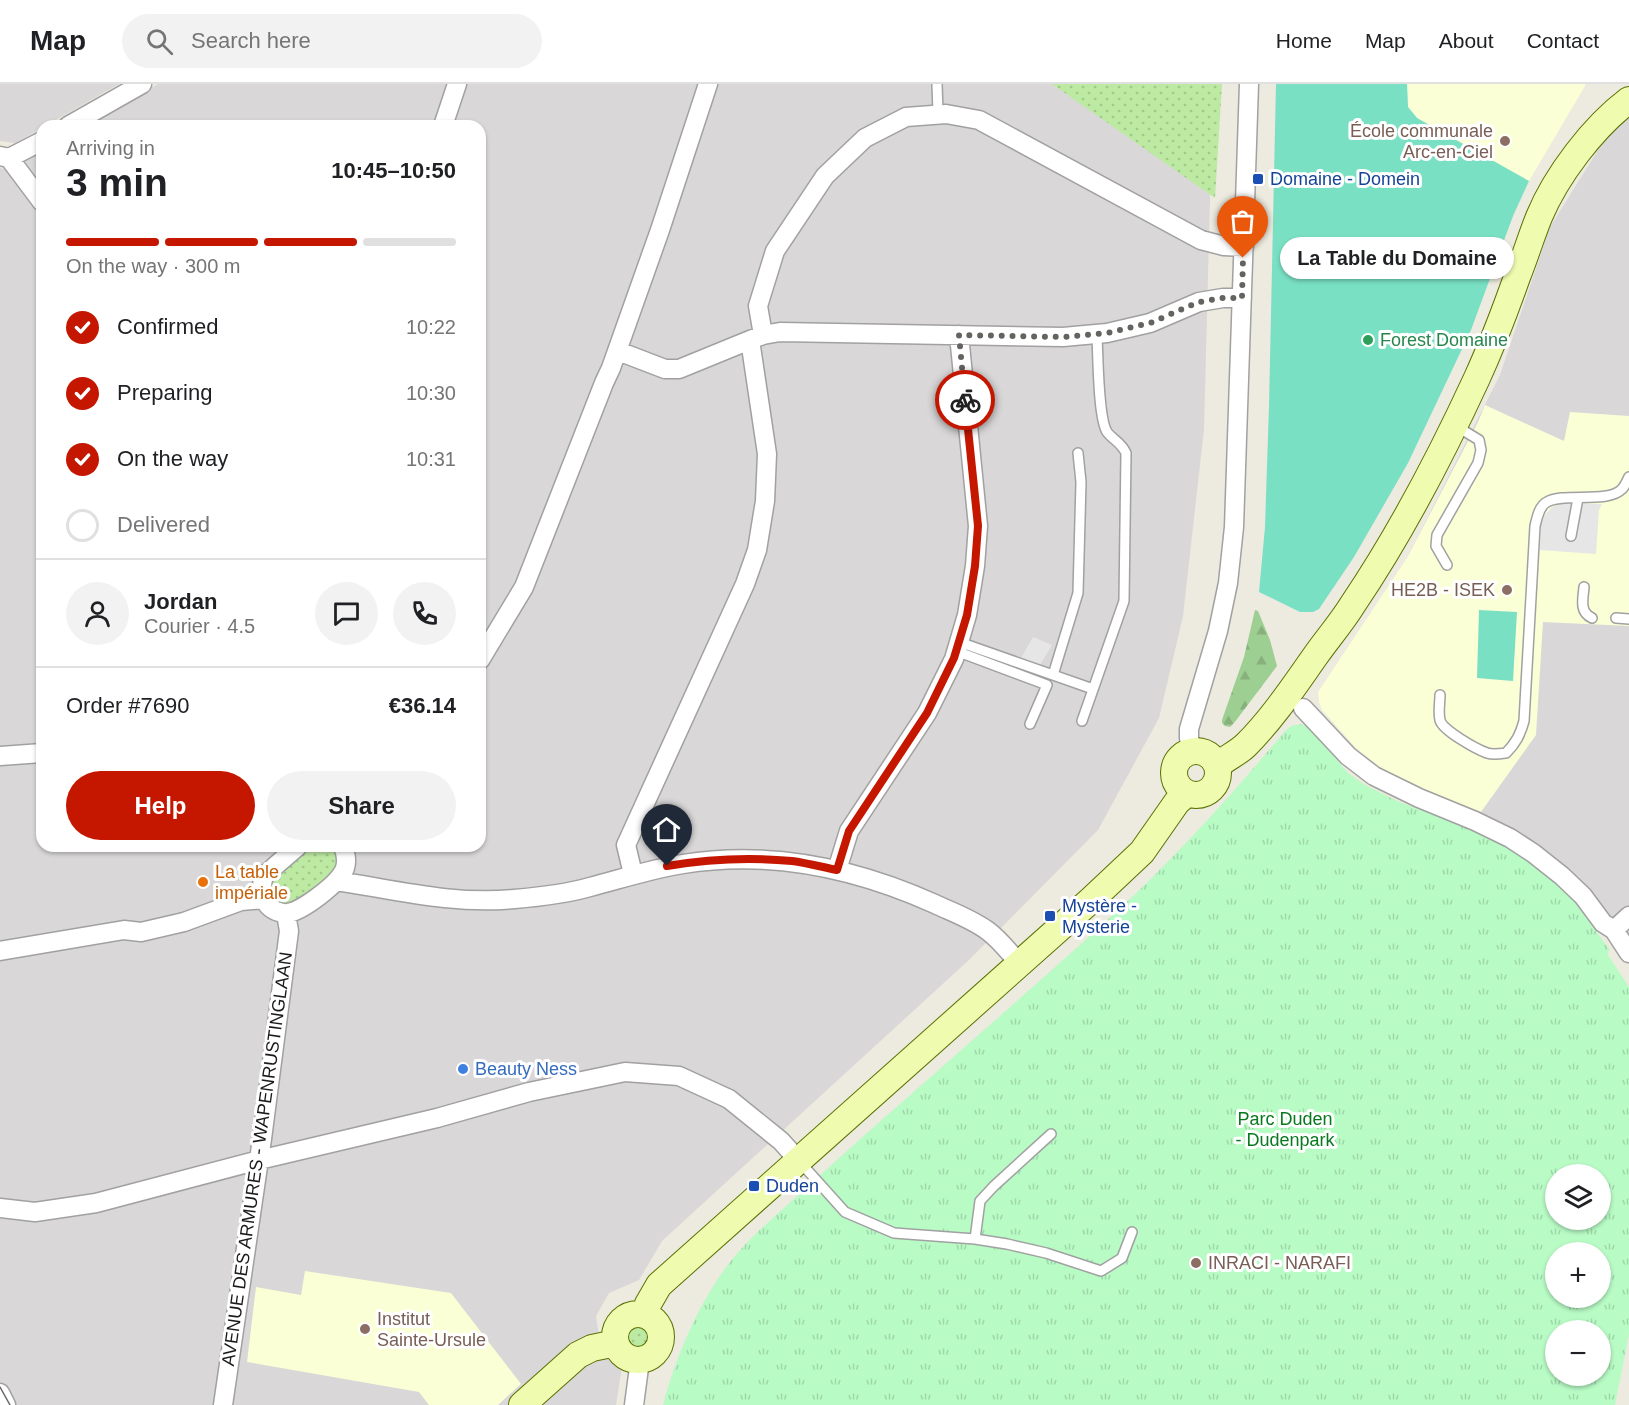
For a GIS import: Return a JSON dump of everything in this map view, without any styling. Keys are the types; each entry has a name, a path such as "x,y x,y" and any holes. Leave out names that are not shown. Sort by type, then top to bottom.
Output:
{"street":[{"path":"79,120 142,84"},
{"path":"445,120 457,84"},
{"path":"486,650 524,587 618,351 708,84"},
{"path":"1192,751 1189,729 1218,631 1228,582 1234,527 1249,84"},
{"path":"1217,766 1246,746 1288,694 1352,606 1409,512 1454,424 1498,328 1540,215 1553,188 1580,148 1606,119 1629,100"},
{"path":"633,874 626,844 745,584 757,550 765,501 767,454 757,338 758,306 775,251 825,176 865,138 906,117 938,113 979,120 1201,240 1244,248"},
{"path":"36,144 4,157 36,195"},
{"path":"618,351 665,369 679,369 757,338 780,332 1063,337 1097,335 1150,323 1199,302 1242,298"},
{"path":"837,870 849,831 927,713 957,646 967,615 975,566 978,526 959,335"},
{"path":"1304,708 1348,756 1374,776 1484,825 1533,853 1562,876 1582,896 1603,923 1614,930 1629,953"},
{"path":"1192,751 1210,756 1217,766 1216,783 1204,795 1186,794 1177,786 1173,774 1176,761 1192,751"},
{"path":"0,756 36,753"},
{"path":"645,1315 648,1304 659,1285 1091,900 1142,852 1186,794"},
{"path":"124,930 139,920 182,912 249,887 264,877 291,852"},
{"path":"264,877 262,889 268,906 286,914 301,909 337,881 345,868 345,852"},
{"path":"337,881 447,899 511,900 589,888 633,874 699,861 760,859 794,861 837,870 892,887 962,916 998,939 1019,963"},
{"path":"0,951 124,930 141,932 184,922 241,901 265,899"},
{"name":"AVENUE DES ARMURES - WAPENRUSTINGLAAN","path":"223,1405 259,1160 289,931 286,914"},
{"path":"1614,930 1629,916"},
{"path":"0,1208 35,1212 96,1203 259,1160 437,1118 529,1092 625,1072 679,1076 729,1099 781,1141 798,1161"},
{"path":"632,1315 645,1315 654,1320 660,1329 661,1340 657,1349 650,1356 640,1360 628,1357 618,1349 616,1329 625,1318 632,1315"},
{"path":"522,1405 578,1355 592,1348 616,1343"},
{"path":"634,1405 640,1360"},
{"path":"0,1393 6,1405"}],"lane":[{"path":"937,84 938,113"},
{"path":"1082,721 1124,601 1126,453 1122,445 1107,432 1102,414 1097,335"},
{"path":"1447,565 1436,546 1437,535 1478,462 1482,450 1479,440 1454,424"},
{"path":"1053,675 1078,593 1081,482 1078,453"},
{"path":"1440,695 1440,720 1442,726 1451,734 1486,753 1506,753 1516,743 1524,721 1535,526 1539,512 1547,502 1561,498 1597,498 1616,493 1622,490 1629,477"},
{"path":"1571,536 1578,498"},
{"path":"1584,587 1584,612 1592,618"},
{"path":"1616,618 1629,619"},
{"path":"957,646 1093,689"},
{"path":"957,646 1047,685 1030,724"},
{"path":"975,1239 980,1201 1051,1134"},
{"path":"798,1161 845,1212 894,1233 975,1239 1046,1253 1101,1271 1122,1258 1132,1232"}],"shaded area":[{"path":"0,84 119,84 56,120 36,120 36,131 15,143 0,141"},
{"path":"158,84 1213,84 1204,429 1183,616 1159,718 1098,830 970,959 662,1241 639,1280 609,1293 596,1316 600,1343 622,1366 616,1405 0,1405 0,168 10,170 36,154 36,852 486,852 486,120 94,120"},
{"name":"École communale Arc-en-Ciel","path":"1407,84 1585,84 1585,86 1529,181 1417,118 1408,107"},
{"path":"1629,116 1629,962 1564,888 1396,750 1407,558 1500,375 1550,227 1613,126"},
{"name":"HE2B - ISEK","path":"1485,405 1564,441 1570,412 1629,416 1629,626 1543,622 1536,735 1481,812 1404,781 1380,767 1356,748 1322,710 1318,692 1407,558"},
{"path":"1562,503 1602,504 1599,510 1596,554 1540,550 1541,525 1544,516 1552,507"},
{"path":"1033,637 1052,645 1040,665 1021,658"},
{"name":"Institut Sainte-Ursule","path":"305,1271 451,1293 521,1384 498,1405 429,1405 419,1392 247,1362 256,1287 301,1295"}],"green space":[{"path":"1052,84 1222,84 1215,198"},
{"name":"Forest Domaine","path":"1276,84 1407,84 1408,107 1417,118 1529,181 1513,216 1471,330 1408,463 1354,557 1319,609 1313,612 1300,612 1259,592 1265,527"},
{"path":"1255,610 1258,611 1270,640 1277,666 1234,723 1230,727 1225,726 1222,720 1244,657"},
{"path":"1479,610 1517,612 1513,681 1477,678"},
{"name":"Parc Duden - Dudenpark","path":"1301,724 1309,727 1348,773 1365,785 1397,801 1477,831 1503,843 1528,859 1557,882 1574,901 1609,949 1608,955 1629,987 1629,1334 1615,1405 663,1405 680,1352 695,1318 724,1270 740,1250 859,1140 1140,890 1246,777 1291,726"},
{"path":"302,852 335,853 337,865 335,870 297,904 282,904 275,899 272,882 275,874"},
{"path":"637,1325 645,1329 649,1337 645,1345 637,1349 629,1345 625,1337 629,1329"}],"tram line":[{"path":"0,1387 10,1405"}],"way so far":[{"path":"965,400 959,335 1063,337 1107,333 1150,323 1199,302 1242,298 1243,258"}],"place":[{"name":"École communale Arc-en-Ciel","path":"1505,141"},
{"name":"Domaine - Domein","path":"1258,179"},
{"name":"La Table du Domaine","path":"1243,258"},
{"name":"Forest Domaine","path":"1368,340"},
{"name":"HE2B - ISEK","path":"1507,590"},
{"name":"La table impériale","path":"203,882"},
{"name":"Mystère - Mysterie","path":"1050,916"},
{"name":"Beauty Ness","path":"463,1069"},
{"name":"Duden","path":"754,1186"},
{"name":"INRACI - NARAFI","path":"1196,1263"},
{"name":"Institut Sainte-Ursule","path":"365,1329"}],"route":[{"path":"667,866 707,860 760,859 794,861 837,870 849,831 927,713 954,658 967,615 975,566 978,526 965,400"}]}
